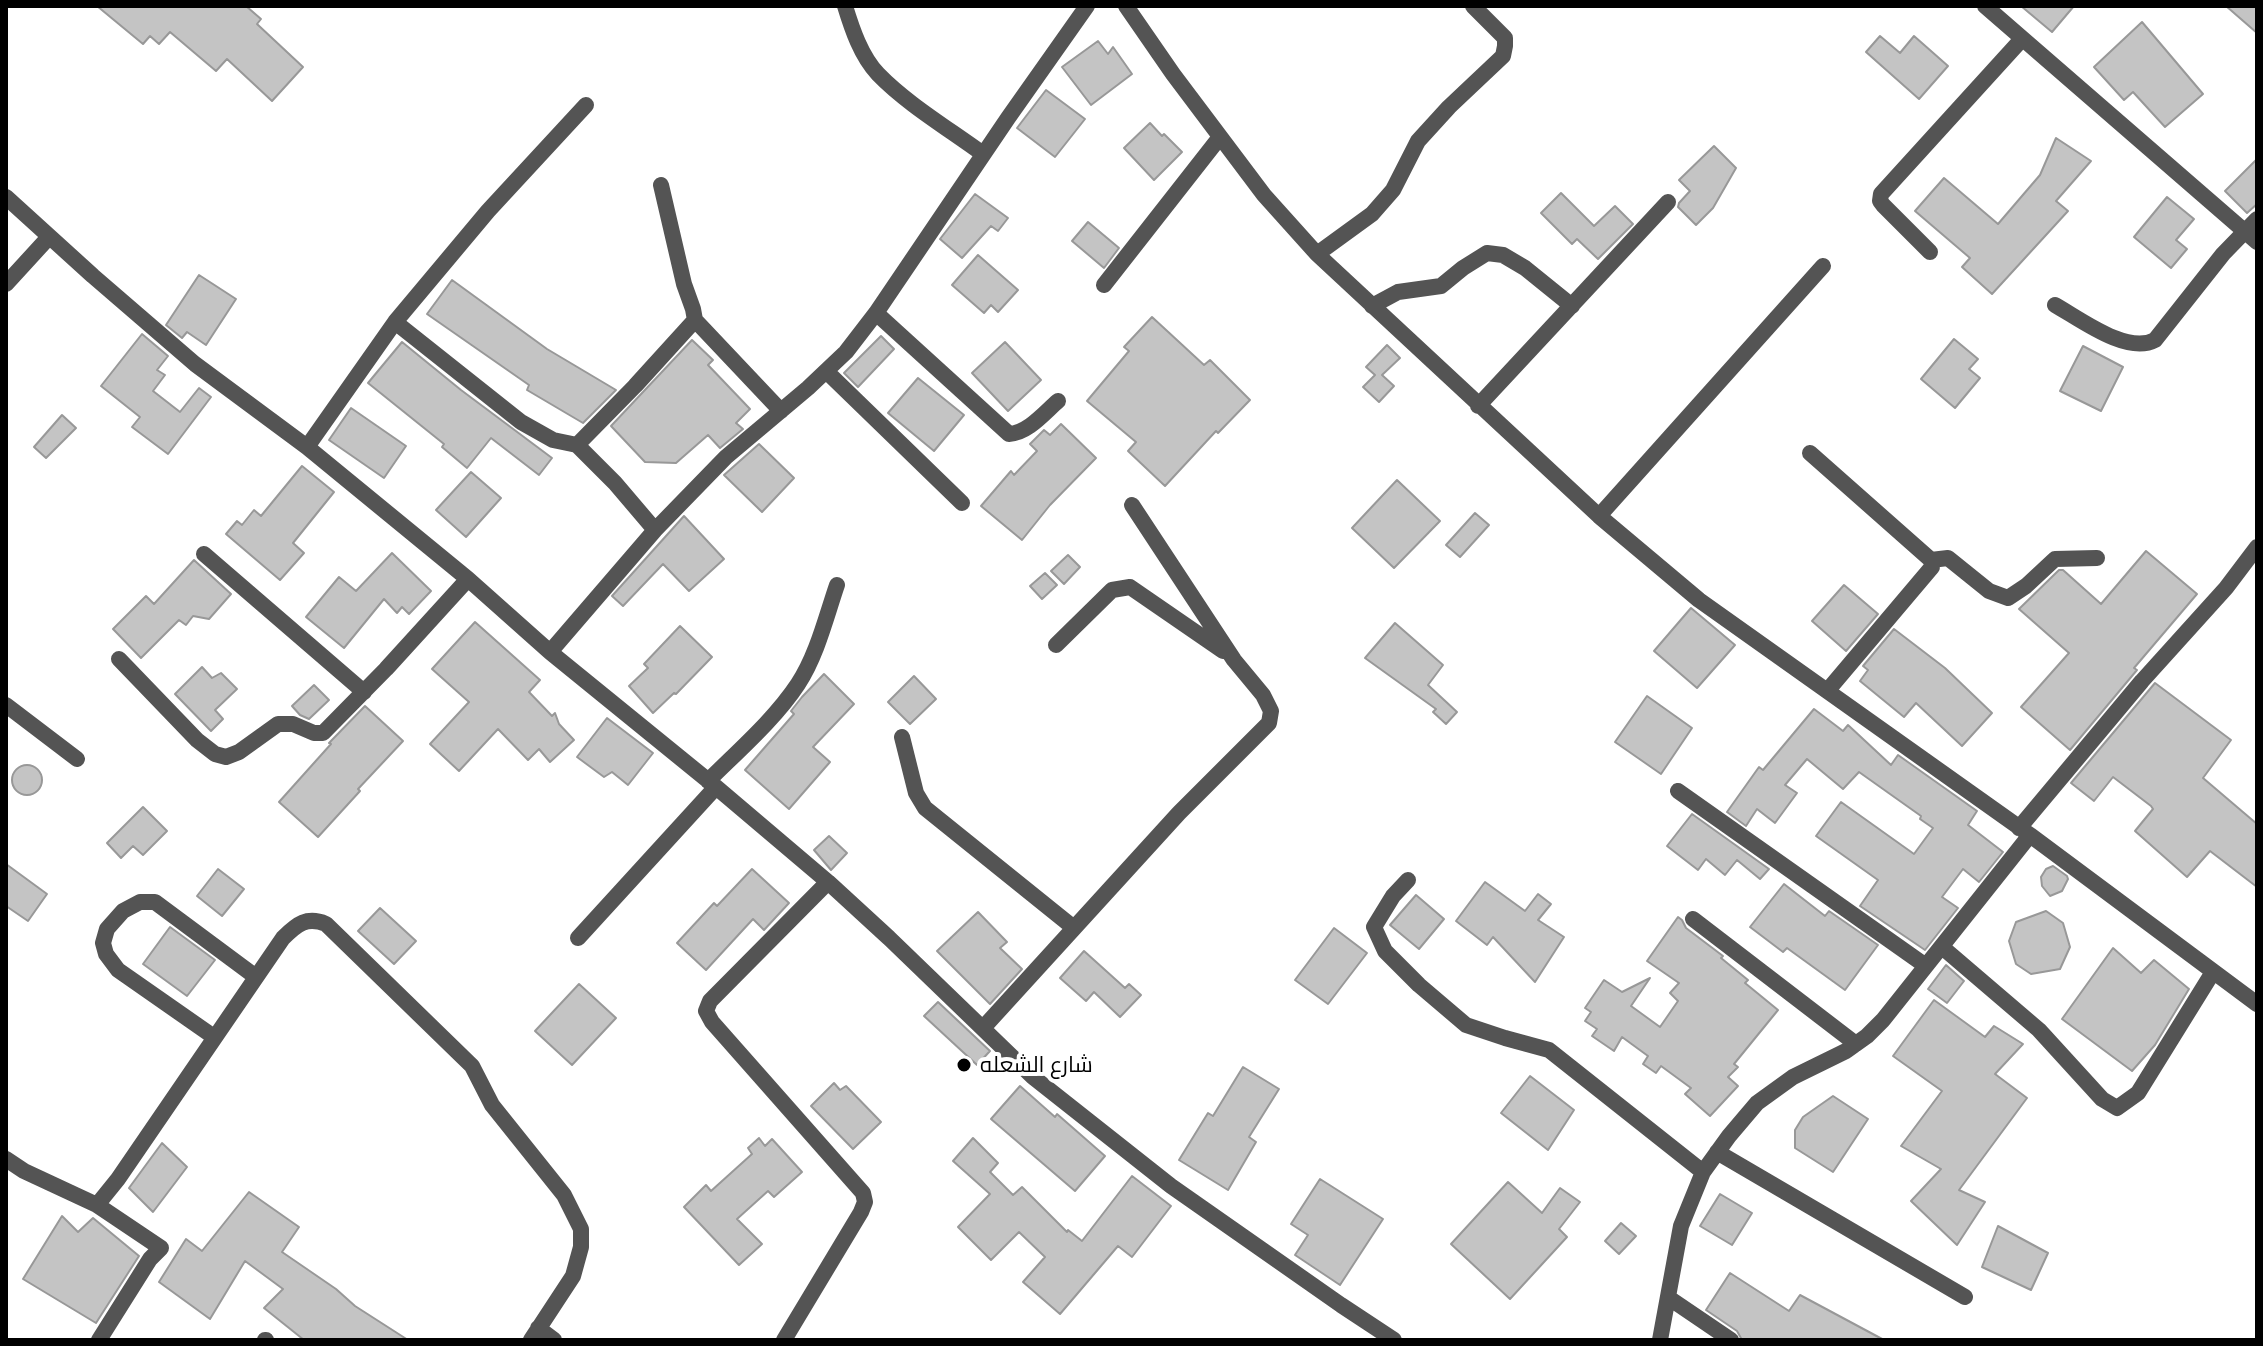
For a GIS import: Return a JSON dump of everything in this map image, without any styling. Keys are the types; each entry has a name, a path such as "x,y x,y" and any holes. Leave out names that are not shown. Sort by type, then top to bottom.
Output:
{"street":[{"path":"845,6 852,32 877,72 983,154"},
{"path":"550,652 655,530 726,457 846,352 1087,6"},
{"path":"1126,6 1264,195 1317,254 1599,516 1699,600 2025,832 2256,1002"},
{"path":"1317,254 1372,214 1393,190 1418,141 1503,56 1505,38 1473,6"},
{"path":"1985,6 2250,237"},
{"path":"1930,252 1883,205 1881,194 2022,39"},
{"path":"307,447 395,322 488,211 586,105"},
{"path":"1104,285 1220,137"},
{"path":"661,185 695,320 781,411"},
{"path":"6,197 195,364 307,447 828,882 1033,1077 1171,1186 1394,1340"},
{"path":"1478,406 1668,202"},
{"path":"2055,305 2119,341 2149,343 2155,340 2223,254 2250,237 2257,219"},
{"path":"6,284 49,237"},
{"path":"1372,306 1398,292 1441,286 1487,253 1503,255 1525,268 1572,306"},
{"path":"1599,516 1823,266"},
{"path":"876,313 1009,434 1017,433 1031,424 1058,401"},
{"path":"577,445 695,320"},
{"path":"395,322 521,422 553,440 577,445 655,530"},
{"path":"826,371 962,503"},
{"path":"1810,453 1931,560 1932,567 1828,690"},
{"path":"983,1028 1179,813 1269,723 1271,711 1263,695 1231,656 1132,505"},
{"path":"1660,1340 1681,1226 1703,1172 1717,1152 1757,1103 1793,1077 1846,1051 1883,1020 1942,947 2025,832 2142,681 2226,588 2257,547"},
{"path":"204,554 364,692"},
{"path":"1931,560 1948,558 1989,591 2008,598 2055,559 2097,558"},
{"path":"119,659 197,740 215,754 226,757 239,752 278,724 293,724 314,733 323,733 468,579"},
{"path":"578,938 799,684 837,585"},
{"path":"1056,645 1112,590 1130,587 1231,656"},
{"path":"6,705 77,759"},
{"path":"902,737 916,793 925,808 1074,928"},
{"path":"1678,791 1926,966"},
{"path":"1408,880 1393,896 1374,927 1385,951 1419,985 1466,1025 1549,1050 1703,1172"},
{"path":"784,1340 861,1212 865,1202 863,1193 712,1022 706,1011 710,1001 828,882"},
{"path":"214,1037 118,970 106,954 103,943 107,929 123,911 140,902 155,902 256,977"},
{"path":"97,1205 283,938 303,921 315,919 326,924 472,1066 492,1105 564,1195 581,1229 581,1247 573,1276 534,1334 554,1340"},
{"path":"1693,919 1856,1044"},
{"path":"1942,947 2039,1030 2102,1099 2117,1108 2138,1093 2213,972"},
{"path":"1717,1152 1965,1297"},
{"path":"6,1159 24,1171 97,1205 161,1248 150,1259 99,1340"},
{"path":"1669,1298 1731,1340"}],"building":[{"path":"97,6 246,6 261,19 257,24 303,67 272,101 227,59 216,71 170,32 159,44 150,36 143,44"},
{"path":"2021,6 2074,6 2052,32"},
{"path":"2226,6 2257,6 2257,33"},
{"path":"2142,22 2203,94 2165,127 2133,92 2124,100 2094,67"},
{"path":"1880,36 1900,53 1914,36 1948,66 1919,99 1866,52"},
{"path":"1098,41 1108,54 1113,47 1132,74 1091,105 1062,67"},
{"path":"1046,90 1085,119 1055,157 1017,128"},
{"path":"1150,123 1182,152 1154,180 1124,148"},
{"path":"2056,138 2091,161 2056,201 2068,211 1992,294 1962,267 1970,258 1915,211 1944,178 1998,224 2040,175"},
{"path":"1714,146 1736,168 1713,208 1696,225 1678,207 1690,191 1679,180"},
{"path":"2257,159 2257,204 2247,213 2225,191"},
{"path":"1561,193 1594,226 1615,206 1633,224 1598,259 1577,239 1572,244 1541,213"},
{"path":"975,194 1008,218 998,231 991,226 962,258 940,239"},
{"path":"2167,197 2194,219 2176,240 2187,249 2171,268 2134,237"},
{"path":"1088,222 1119,248 1104,268 1072,241"},
{"path":"978,255 1018,290 998,312 991,305 984,313 952,285"},
{"path":"199,275 236,299 206,345 187,332 182,338 166,325"},
{"path":"452,280 547,349 616,390 583,423 527,390 529,385 427,314"},
{"path":"1152,317 1204,365 1210,360 1250,400 1165,486 1128,451 1136,442 1087,401 1129,351 1124,347"},
{"path":"142,334 168,356 157,370 165,375 153,391 180,412 199,388 211,397 168,454 132,427 140,417 101,386"},
{"path":"881,336 894,349 858,387 844,373"},
{"path":"1954,339 1978,359 1969,369 1980,378 1955,408 1921,379"},
{"path":"692,340 713,360 708,365 750,409 736,423 743,429 720,448 708,435 676,463 645,462 611,426"},
{"path":"402,342 552,458 539,475 491,438 467,468 442,447 444,444 368,383"},
{"path":"1005,342 1041,380 1008,411 972,373"},
{"path":"1387,345 1400,358 1382,375 1394,386 1379,402 1363,387 1375,375 1366,367"},
{"path":"2083,346 2123,367 2101,411 2060,391"},
{"path":"918,378 964,415 934,451 888,413"},
{"path":"351,408 406,446 384,478 329,440"},
{"path":"62,415 76,428 46,458 34,447"},
{"path":"1061,424 1096,458 1050,505 1022,540 981,506 1011,471 1014,475 1037,451 1030,444 1044,430 1050,435"},
{"path":"759,444 794,478 762,512 724,475"},
{"path":"302,466 334,492 293,543 304,553 280,580 226,534 237,521 242,525 254,510 261,516"},
{"path":"471,472 501,498 466,537 436,510"},
{"path":"1397,480 1440,521 1394,568 1352,528"},
{"path":"1475,513 1489,525 1460,557 1446,545"},
{"path":"684,516 724,559 689,591 663,564 623,606 612,596"},
{"path":"2146,551 2197,594 2070,750 2021,707 2069,653 2019,609 2059,570 2063,570 2101,604"},
{"path":"392,553 431,591 409,614 402,607 397,613 384,599 344,648 306,617 339,577 356,591"},
{"path":"1068,555 1080,567 1064,584 1051,571"},
{"path":"194,560 231,594 209,619 193,616 186,625 179,620 141,658 113,629 146,596 154,604"},
{"path":"1045,573 1057,585 1042,599 1030,586"},
{"path":"1844,585 1878,614 1846,651 1812,621"},
{"path":"1691,608 1735,645 1697,688 1654,651"},
{"path":"475,622 540,680 529,692 552,716 555,713 559,724 574,740 550,762 539,749 528,760 498,729 459,771 430,744 469,702 432,669"},
{"path":"1395,623 1443,665 1428,685 1457,712 1446,724 1433,712 1436,709 1365,658"},
{"path":"680,626 712,657 653,713 629,686 648,668 644,664"},
{"path":"1894,629 1945,668 1992,713 1962,746 1916,703 1904,717 1860,681 1868,670 1863,666"},
{"path":"202,667 212,678 221,673 237,689 215,710 223,719 211,731 175,694"},
{"path":"824,674 854,704 813,747 830,762 789,809 745,770"},
{"path":"914,676 936,699 910,724 888,702"},
{"path":"2155,683 2231,740 2203,778 2257,824 2257,887 2210,851 2187,877 2135,831 2153,809 2113,777 2094,801 2071,783"},
{"path":"314,685 329,700 309,719 292,706"},
{"path":"1647,696 1692,728 1661,774 1615,742"},
{"path":"365,706 403,741 318,837 279,802"},
{"path":"1814,709 1843,731 1848,725 1891,765 1898,755 1977,811 1968,825 2003,852 1979,882 1963,869 1942,897 1958,908 1925,950 1860,906 1878,880 1816,836 1841,802 1914,854 1933,828 1859,772 1843,789 1807,759 1785,785 1797,793 1775,823 1757,809 1746,826 1727,812 1759,767 1763,770"},
{"path":"607,718 653,753 628,785 612,772 604,777 577,757"},
{"path":"27,765 37,770 42,780 37,790 27,795 17,790 12,780 17,770"},
{"path":"143,807 167,831 143,855 133,846 121,858 107,843"},
{"path":"1692,814 1769,869 1760,879 1737,860 1725,875 1706,859 1698,870 1667,846"},
{"path":"829,836 847,853 831,870 814,850"},
{"path":"6,864 47,894 28,921 6,906"},
{"path":"2053,866 2068,879 2062,891 2050,896 2042,886 2041,877 2046,869"},
{"path":"218,869 244,889 222,916 197,896"},
{"path":"752,869 789,903 764,930 753,919 706,970 677,943 714,903 717,906"},
{"path":"1485,882 1525,911 1538,894 1551,904 1538,920 1564,937 1535,982 1493,937 1487,945 1456,921"},
{"path":"1784,884 1825,916 1829,911 1878,945 1845,990 1787,948 1783,952 1750,927"},
{"path":"1416,895 1444,919 1419,949 1390,925"},
{"path":"380,908 416,941 394,964 358,931"},
{"path":"2046,911 2063,923 2070,947 2060,969 2031,974 2016,964 2009,941 2016,922"},
{"path":"978,912 1007,942 1000,948 1022,969 990,1004 937,951"},
{"path":"1678,917 1686,928 1748,980 1745,983 1778,1010 1734,1064 1738,1067 1728,1077 1738,1086 1710,1116 1685,1094 1691,1088 1661,1066 1656,1073 1643,1064 1648,1056 1622,1037 1614,1051 1592,1036 1597,1029 1585,1021 1591,1012 1585,1008 1604,980 1622,992 1650,978 1631,1006 1660,1027 1678,1001 1670,993 1679,983 1647,961"},
{"path":"170,927 215,960 187,996 143,964"},
{"path":"1334,928 1367,953 1328,1004 1295,980"},
{"path":"2113,948 2141,973 2154,960 2189,989 2155,1045 2132,1071 2062,1019"},
{"path":"1084,951 1125,988 1129,984 1141,995 1120,1017 1094,992 1086,1001 1060,978"},
{"path":"1946,965 1964,981 1947,1003 1928,989"},
{"path":"579,984 616,1018 572,1065 535,1031"},
{"path":"1934,1000 1985,1037 1994,1026 2023,1044 1995,1074 2027,1098 1959,1190 1985,1202 1957,1245 1911,1201 1941,1169 1901,1146 1942,1091 1893,1056"},
{"path":"938,1002 990,1051 977,1065 924,1016"},
{"path":"1243,1067 1279,1089 1249,1137 1256,1142 1228,1190 1179,1160 1208,1113 1213,1116"},
{"path":"1530,1076 1574,1110 1548,1150 1501,1113"},
{"path":"834,1083 840,1090 846,1086 881,1122 853,1149 811,1106"},
{"path":"1020,1086 1105,1156 1075,1191 991,1119"},
{"path":"1833,1096 1868,1119 1833,1172 1795,1148 1795,1130 1803,1117"},
{"path":"759,1138 765,1146 772,1139 802,1172 774,1197 768,1191 737,1219 762,1244 739,1265 684,1207 706,1185 711,1191 752,1154 748,1148"},
{"path":"973,1138 998,1163 990,1172 1013,1195 1022,1187 1067,1232 1082,1241 1132,1176 1171,1206 1132,1257 1118,1246 1060,1314 1023,1282 1045,1257 1019,1232 991,1260 958,1227 990,1194 953,1161"},
{"path":"162,1143 187,1167 153,1212 129,1188"},
{"path":"1320,1179 1383,1219 1340,1285 1295,1255 1308,1235 1291,1224"},
{"path":"1508,1182 1542,1213 1560,1188 1580,1202 1559,1229 1567,1237 1510,1299 1451,1244"},
{"path":"249,1192 299,1227 282,1252 355,1306 408,1340 304,1340 264,1308 283,1289 245,1261 210,1319 159,1282 186,1239 202,1251"},
{"path":"1720,1194 1752,1213 1732,1245 1700,1226"},
{"path":"62,1216 78,1232 93,1218 139,1256 96,1323 23,1279"},
{"path":"1621,1223 1636,1236 1619,1254 1605,1241"},
{"path":"1998,1226 2048,1253 2031,1290 1982,1267"},
{"path":"1730,1273 1789,1311 1800,1295 1884,1340 1742,1340 1737,1331 1706,1310"}],"place":[{"name":"شارع الشعله","path":"964,1065"}]}
